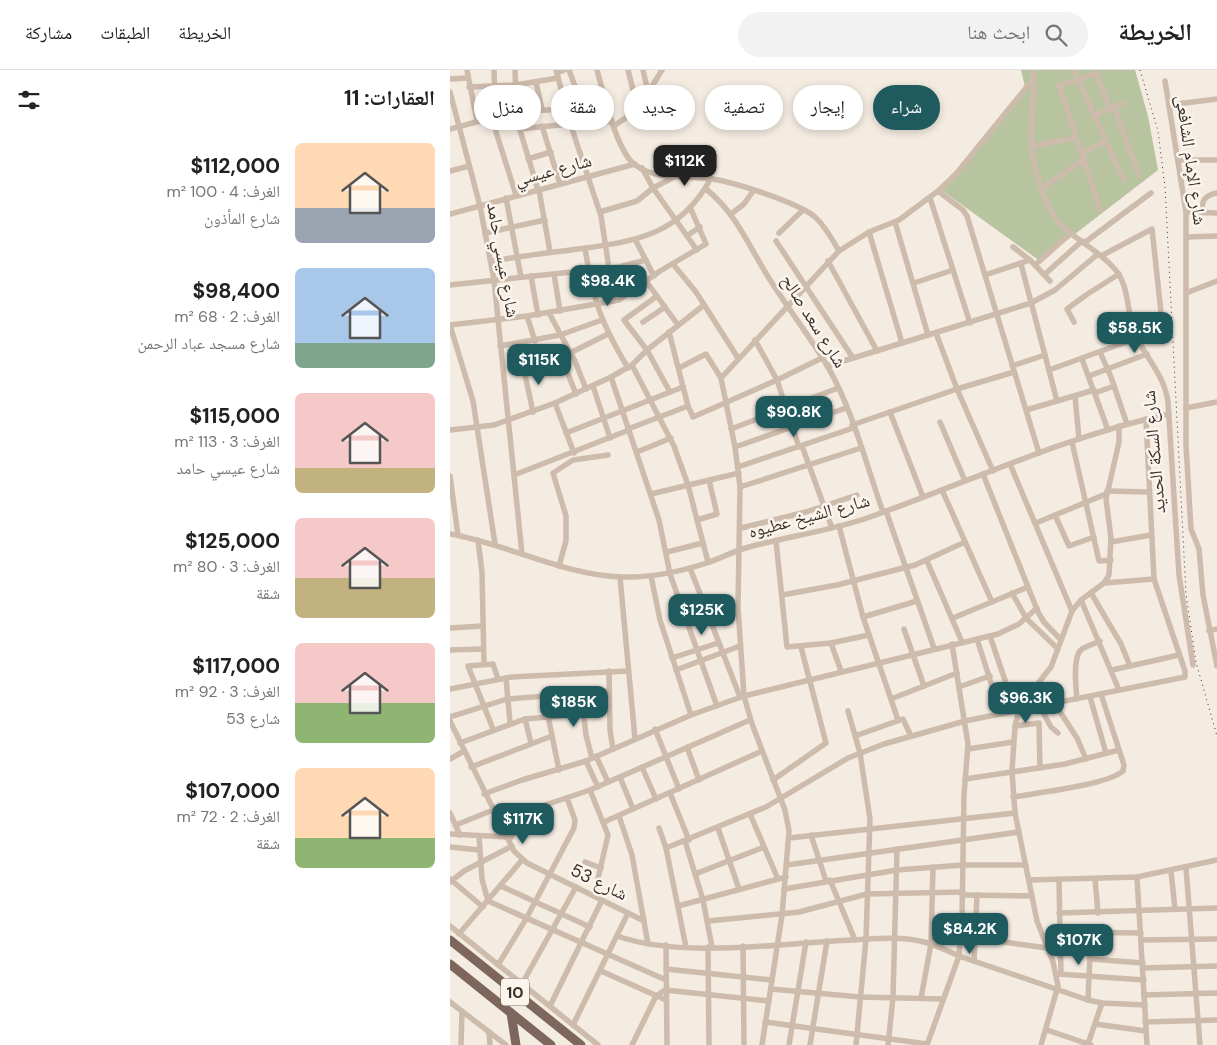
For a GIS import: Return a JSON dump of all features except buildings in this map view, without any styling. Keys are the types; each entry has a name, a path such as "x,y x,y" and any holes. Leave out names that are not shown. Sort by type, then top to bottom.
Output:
{"main road":[{"name":"10","path":"450,940 580,1045"},
{"name":"10","path":"450,964 550,1045"},
{"path":"510,1013 516,1045"}],"street":[{"path":"467,70 474,108"},
{"path":"494,70 494,85"},
{"path":"515,70 515,85 536,82 564,70"},
{"path":"569,70 575,85"},
{"path":"597,70 602,85"},
{"path":"628,70 632,85"},
{"path":"643,70 646,85"},
{"path":"652,85 662,70"},
{"name":"شارع السكة الحديد","path":"1033,70 1032,146 1042,188 1053,215 1070,234 1100,255 1119,274 1126,292 1130,317 1137,338 1165,385 1169,414 1179,575 1193,665"},
{"path":"1074,70 1124,180"},
{"path":"1100,210 1059,85 1078,80 1095,72 1112,107 1139,175"},
{"path":"450,79 468,78"},
{"path":"721,378 840,251 870,232 895,222 930,198 956,174 1034,78"},
{"name":"شارع الإمام الشافعى","path":"1165,81 1186,212 1186,445 1191,529 1199,549 1209,630 1217,666"},
{"path":"536,82 542,109 551,109"},
{"path":"469,87 474,87"},
{"name":"شارع عيسي حامد","path":"450,92 457,127 480,206 494,280 522,554"},
{"path":"1169,105 1217,99"},
{"path":"1094,116 1123,103"},
{"path":"450,129 474,122"},
{"path":"614,125 628,157 642,168 656,174 711,178 753,191 803,210 822,224 840,251"},
{"path":"551,126 542,126 560,184"},
{"path":"496,130 497,138 516,195"},
{"path":"520,130 539,190 550,252"},
{"path":"572,130 586,178 600,212 614,301"},
{"path":"1032,146 1076,138"},
{"path":"1042,188 1105,141"},
{"path":"528,159 551,152"},
{"path":"1178,160 1217,160"},
{"name":"شارع عيسي","path":"450,214 636,164"},
{"path":"450,171 469,166"},
{"path":"642,168 653,188 677,219 697,250"},
{"path":"600,212 631,204 653,188 676,176"},
{"path":"491,261 636,241 657,232 677,219 706,189 711,178"},
{"name":"شارع سعد صالح","path":"706,189 731,214 827,366 838,388 906,567 934,648"},
{"path":"731,214 744,204 753,191"},
{"path":"938,191 963,210 967,216 1038,453"},
{"path":"1202,212 1202,201 1205,197 1217,193"},
{"path":"1044,274 1083,242 1151,194"},
{"path":"506,198 519,257 521,277"},
{"path":"930,198 970,323"},
{"path":"495,544 467,376 450,325 538,315 614,301 628,295 646,281 706,244 690,207"},
{"path":"779,232 803,210"},
{"path":"1186,212 1217,213"},
{"path":"486,233 545,220"},
{"path":"895,222 928,335"},
{"path":"688,235 700,227"},
{"path":"827,366 1031,303 1054,290 1100,255 1149,229 1153,231 1163,331 1137,338 1049,370"},
{"path":"870,232 902,343"},
{"path":"1036,265 1070,234"},
{"path":"1186,236 1217,236"},
{"path":"636,241 654,276"},
{"path":"776,242 853,358"},
{"path":"1013,247 1036,265 1050,281"},
{"path":"585,248 596,305 608,334 630,366 671,438 688,485 708,562"},
{"path":"450,285 626,266 646,260"},
{"path":"985,275 1030,260"},
{"path":"828,262 877,351"},
{"path":"673,264 704,305 738,358"},
{"path":"1021,264 1057,402"},
{"path":"914,283 953,270"},
{"path":"554,274 560,311"},
{"path":"1074,322 1068,309 1086,294 1119,274"},
{"path":"531,276 538,315"},
{"path":"646,281 678,325"},
{"path":"1186,293 1217,281"},
{"path":"657,296 624,320 647,350 670,392"},
{"path":"450,430 477,427 534,412 593,386 630,366 647,350 704,305"},
{"path":"643,322 665,307"},
{"path":"549,313 586,389"},
{"path":"528,316 535,340"},
{"path":"500,346 560,335 602,320"},
{"path":"669,332 688,406 693,417 778,380 822,358"},
{"path":"936,333 957,389 993,471"},
{"path":"570,353 608,334"},
{"path":"756,340 778,380 800,447 832,528"},
{"path":"1100,352 1114,386 1126,424"},
{"path":"679,368 706,354 721,378 735,447 740,487 741,528 738,607 742,697"},
{"path":"1089,376 1147,354"},
{"path":"651,494 709,480 738,470 890,412 1013,369 1045,355"},
{"path":"558,358 566,369 576,394"},
{"path":"1082,358 1108,430"},
{"path":"524,364 534,412"},
{"path":"611,377 651,494 667,552 670,574 716,706"},
{"path":"593,386 610,438"},
{"path":"1026,410 1114,386"},
{"path":"566,433 683,387"},
{"path":"731,429 838,388"},
{"path":"1075,396 1076,441 1094,537 1100,562 1111,560"},
{"path":"1186,408 1217,402"},
{"path":"555,403 574,452"},
{"path":"514,475 688,406"},
{"path":"735,447 846,408"},
{"path":"890,412 923,497"},
{"name":"شارع الشيخ عطيوه","path":"450,534 495,544 559,566 590,573 620,577 670,574 740,550 832,528 885,512 1038,453 1119,426 1169,414"},
{"path":"666,848 750,814 780,799 829,768 860,753 911,736 965,721 1090,697 1185,676 1154,579 1150,535 1146,419"},
{"path":"940,422 965,481"},
{"path":"1059,974 1037,921 1015,813 1012,771 1013,742 1018,711 1051,667 1072,611 1081,600 1104,584 1109,575 1111,542 1106,492 1119,442 1119,426"},
{"path":"636,452 671,438"},
{"path":"740,487 809,467 861,448"},
{"path":"559,566 566,541 566,516 553,473 573,460 608,455"},
{"path":"1010,464 1072,611"},
{"path":"983,474 1037,608 1044,622 1061,640"},
{"path":"450,476 458,535"},
{"path":"697,520 717,514 709,480"},
{"path":"942,490 992,602"},
{"path":"1036,523 1106,492 1148,492"},
{"path":"741,528 824,507 857,495"},
{"path":"1055,515 1069,546 1094,537"},
{"path":"839,526 863,617 898,720"},
{"path":"1111,542 1150,535"},
{"path":"478,540 482,572 482,649 484,664"},
{"path":"776,541 786,645 788,648 831,643 869,635"},
{"path":"782,595 854,581 927,561 965,542"},
{"path":"667,552 703,543"},
{"path":"927,561 962,642"},
{"path":"690,568 722,653 742,697 787,818 789,838 782,915 762,1045"},
{"path":"651,576 658,612 691,715"},
{"path":"620,577 635,739"},
{"path":"1104,584 1154,579"},
{"path":"953,618 1028,587"},
{"path":"1012,593 1026,618 1058,649"},
{"path":"1091,593 1121,644 1130,666"},
{"path":"1081,600 1120,690"},
{"path":"863,617 917,601"},
{"path":"484,794 522,780 586,761 655,729 742,697 878,661 990,636 1007,630 1026,618 1037,608"},
{"path":"450,628 482,626"},
{"path":"904,629 924,686"},
{"path":"1209,630 1217,629"},
{"path":"990,636 1010,696 1018,711"},
{"path":"978,639 1001,714"},
{"path":"1077,699 1078,654 1084,648 1100,641"},
{"path":"672,658 718,643"},
{"path":"831,643 841,671"},
{"path":"765,1022 927,1044 959,956 963,893 963,819 968,749 952,644"},
{"path":"676,670 740,646"},
{"path":"773,780 826,743 801,647"},
{"path":"450,650 482,649"},
{"path":"1112,670 1179,655"},
{"path":"493,730 468,666 494,665 498,679"},
{"path":"609,671 610,730 613,749"},
{"path":"450,689 506,678 628,671"},
{"path":"891,699 957,673"},
{"path":"959,687 990,676"},
{"path":"506,678 510,723"},
{"path":"450,719 483,705 507,699 609,690"},
{"path":"581,693 587,742 608,782"},
{"path":"1013,796 1058,789 1119,775 1124,768 1101,694"},
{"path":"1090,697 1106,753"},
{"path":"1055,704 1077,738 1086,758"},
{"path":"1040,707 1050,727 1058,733"},
{"path":"848,711 860,753 870,828 866,939 856,1045"},
{"path":"460,743 524,719 583,714"},
{"path":"548,716 559,770"},
{"name":"شارع 53","path":"450,719 484,794 512,846 522,860 644,921"},
{"path":"524,719 531,743"},
{"path":"855,736 904,719 911,736"},
{"path":"450,834 509,838 531,812 598,787 750,720"},
{"path":"1015,726 1039,723 1040,768"},
{"path":"655,729 679,789"},
{"path":"471,767 552,736"},
{"path":"968,749 1013,742"},
{"path":"687,747 699,780"},
{"path":"965,779 1040,768 1119,750"},
{"path":"450,759 464,751"},
{"path":"604,822 762,751"},
{"path":"586,761 598,787"},
{"path":"642,767 656,799"},
{"path":"620,777 633,809"},
{"path":"590,790 608,835 594,896"},
{"path":"670,793 687,840 708,921 710,947 708,973 710,1045"},
{"path":"498,965 536,902 575,823 567,798"},
{"path":"456,825 493,810"},
{"path":"450,813 460,836"},
{"path":"789,838 1015,813"},
{"path":"750,814 778,879"},
{"path":"619,816 630,846 648,944"},
{"path":"659,828 666,848 686,947"},
{"path":"718,828 739,890"},
{"path":"787,865 1019,832"},
{"path":"811,835 819,860 855,940"},
{"path":"479,836 480,863 488,901 666,980"},
{"path":"483,907 451,880 512,846"},
{"path":"450,847 480,850"},
{"path":"695,874 764,847"},
{"path":"888,1045 894,997 898,849"},
{"path":"460,934 522,860"},
{"path":"1029,880 1137,877 1217,860"},
{"path":"585,862 601,868"},
{"path":"784,889 868,873 897,870 963,864 1026,864"},
{"path":"921,998 931,944 933,867"},
{"path":"1186,868 1200,1045"},
{"path":"1171,871 1175,909"},
{"path":"1137,877 1147,1045"},
{"path":"678,906 786,878"},
{"path":"1095,879 1098,913"},
{"path":"1042,1045 1058,991 1059,880"},
{"path":"501,886 590,927"},
{"path":"522,984 576,887"},
{"path":"708,921 782,915 867,894 896,891 1032,896"},
{"path":"974,961 977,895"},
{"path":"550,1006 602,900"},
{"path":"1059,913 1140,912 1217,908"},
{"path":"573,1025 628,913"},
{"path":"450,926 598,1045"},
{"path":"1059,932 1141,933"},
{"path":"1088,1000 1091,932"},
{"path":"618,936 648,944 686,947 743,946 866,939 912,940 931,944 959,956 1088,1000 1102,1003 1145,1005"},
{"path":"975,938 1047,948"},
{"path":"1141,940 1217,939"},
{"path":"810,1045 827,941"},
{"path":"789,1045 806,942"},
{"path":"666,945 667,1045"},
{"path":"743,946 744,1045"},
{"path":"1090,959 1143,965 1217,966"},
{"path":"666,969 772,980"},
{"path":"601,971 666,1000"},
{"path":"1059,974 1144,980"},
{"path":"771,989 818,995 944,999"},
{"path":"632,1045 656,996 665,990 769,1001"},
{"path":"1144,995 1217,993"},
{"path":"450,1002 506,1045"},
{"path":"1047,1030 1090,1044 1102,1003"},
{"path":"461,1045 462,1012"},
{"path":"1145,1022 1217,1020"},
{"path":"1095,1024 1146,1031"},
{"path":"489,1032 490,1045"}],"green space":[{"path":"1021,70 1135,70 1148,116 1158,170 1040,261 940,189 1026,91"}],"railway":[{"path":"1140,70 1158,131 1165,187 1186,594 1196,662 1217,736"}]}
